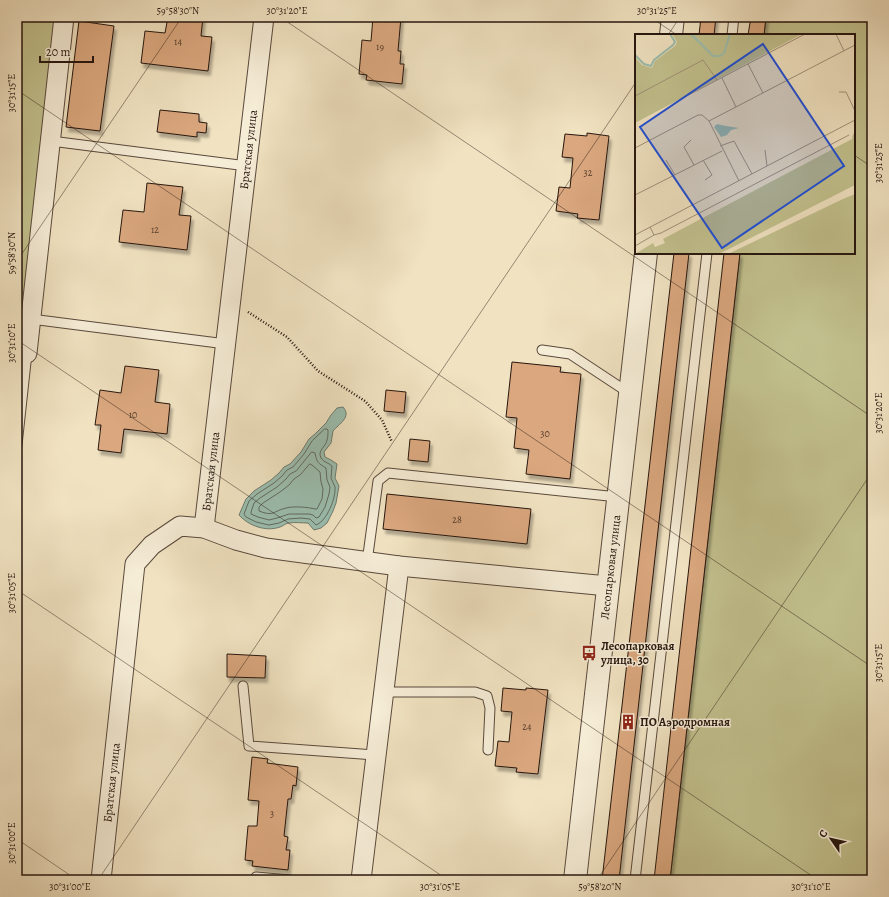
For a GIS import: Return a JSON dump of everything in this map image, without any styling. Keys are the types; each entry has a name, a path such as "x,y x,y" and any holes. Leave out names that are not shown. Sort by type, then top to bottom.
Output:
{"street":[{"path":"22,355 31,319 64,17"},
{"name":"Братская улица","path":"101,880 135,564 152,545 180,526 204,528 264,17"},
{"path":"671,34 673,17"},
{"name":"Лесопарковая улица","path":"575,880 646,254"},
{"path":"204,528 236,540 266,548 399,566 608,586"},
{"path":"361,880 399,566"}],"lane":[{"path":"732,34 734,17"},
{"path":"51,141 247,166"},
{"path":"636,880 707,254"},
{"path":"31,319 226,344"},
{"path":"542,350 570,354 630,394"},
{"path":"17,445 22,355"},
{"path":"367,562 378,481 388,473 618,498"},
{"path":"243,686 249,746 375,755"},
{"path":"384,692 475,692 487,696 490,708 488,750"},
{"path":"256,877 290,880"}],"path":[{"path":"231,301 287,337 318,371 365,402 382,420 392,442"}],"shaded area":[{"path":"17,17 57,17 17,389"},
{"path":"766,17 872,17 872,880 670,880 740,254 855,254 855,34 764,34"}],"water":[{"path":"343,407 346,414 344,420 333,431 331,443 324,452 325,457 337,464 335,478 339,486 336,503 327,523 321,528 314,530 308,523 288,523 280,527 269,529 258,527 243,519 239,515 246,499 254,491 271,480 284,467 290,464 301,452 309,439 326,423 337,408"}],"building":[{"path":"168,17 203,17 201,36 212,37 208,71 141,63 145,31 165,33"},
{"path":"373,17 401,17 398,51 401,51 400,64 404,64 402,84 366,80 367,75 359,74 362,40 371,41"},
{"path":"701,17 716,17 714,34 699,34"},
{"path":"751,17 766,17 764,34 748,34"},
{"path":"79,21 114,26 100,131 66,127"},
{"path":"160,110 199,114 199,122 207,123 206,133 197,132 197,137 157,132"},
{"path":"587,133 609,136 599,220 577,218 578,214 556,211 559,187 570,188 573,158 562,157 565,134 587,136"},
{"path":"147,183 183,187 179,215 191,216 187,250 119,242 123,210 144,212"},
{"name":"ПО Аэродромная","path":"674,254 689,254 619,880 602,880"},
{"path":"724,254 740,254 670,880 654,880"},
{"path":"512,362 561,367 560,372 581,374 570,479 526,474 529,450 514,448 517,418 506,417"},
{"path":"125,366 159,370 155,402 170,404 167,434 124,429 121,453 98,450 101,425 95,425 100,390 121,393"},
{"path":"386,390 406,392 404,413 384,411"},
{"path":"410,439 430,441 428,462 408,460"},
{"path":"387,494 531,509 527,544 383,529"},
{"path":"227,654 266,656 265,678 227,677"},
{"path":"503,688 548,690 538,774 516,772 517,768 495,766 498,741 509,742 512,712 501,711"},
{"path":"252,757 268,759 267,763 298,767 296,786 293,785 291,799 288,799 284,836 288,837 286,850 290,850 288,870 252,866 253,861 245,860 248,826 257,826 259,801 248,800"}],"place":[{"name":"Лесопарковая улица, 30","path":"589,653"},
{"name":"ПО Аэродромная","path":"628,722"}]}
